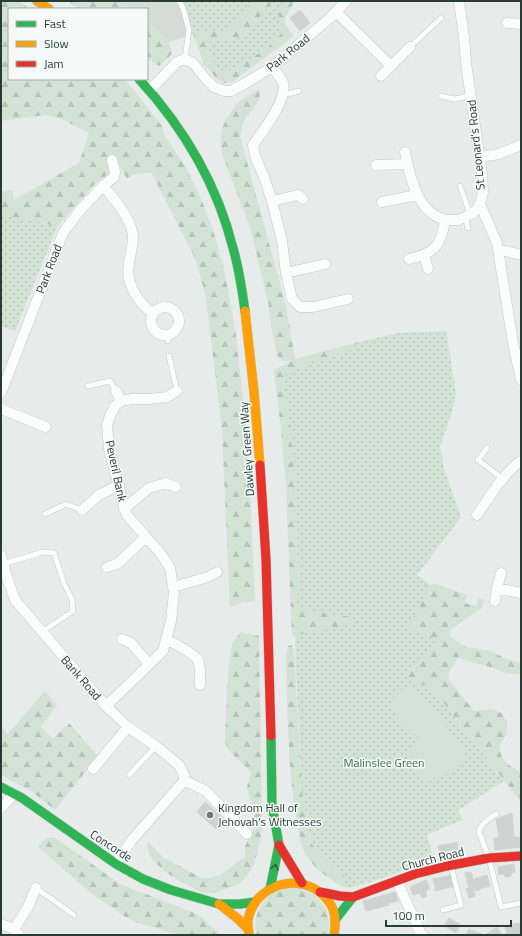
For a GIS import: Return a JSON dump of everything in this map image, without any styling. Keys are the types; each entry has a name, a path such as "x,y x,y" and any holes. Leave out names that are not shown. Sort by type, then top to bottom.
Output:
{"main road":[{"path":"37,1 48,8"},
{"name":"Dawley Green Way","path":"140,80 150,90 172,119 206,175 223,215 232,246 243,298 254,386 261,462 272,805 279,845 302,883"},
{"name":"Concorde","path":"1,787 22,798 116,864 143,879 171,890 219,904 255,902"},
{"name":"Dawley Green Way","path":"270,889 279,845"},
{"name":"Church Road","path":"320,892 353,897 396,880 451,865 489,858 521,856"},
{"path":"248,932 252,906 262,895 270,889 287,883 302,883 311,886 326,897 331,906 335,920 334,935"},
{"path":"335,920 353,897"},
{"name":"Concorde","path":"219,904 237,918 248,932"}],"street":[{"name":"Park Road","path":"185,59 193,63 214,87 225,91 231,91 272,67 330,18 346,1"},
{"name":"St Leonard's Road","path":"459,1 466,63 480,157 483,192 480,204 497,243 513,343 521,380"},
{"path":"336,12 391,66"},
{"path":"507,23 521,24"},
{"path":"381,76 410,47"},
{"path":"150,90 177,62 185,59"},
{"path":"272,67 283,82 284,91 282,100 269,123 253,145 255,156 272,201 282,241 286,273 292,299 300,307 313,307 343,301"},
{"path":"480,157 503,152 521,145"},
{"path":"405,152 413,186 425,206 432,214 440,219 458,220 474,211 480,204"},
{"name":"Park Road","path":"1,393 63,234 81,209 115,175 112,160"},
{"path":"376,165 407,164"},
{"path":"103,186 122,209 130,226 133,236 128,265 130,284 144,307 153,314"},
{"path":"382,202 417,194"},
{"path":"272,201 298,195 303,199"},
{"path":"409,259 432,251 440,243 445,220"},
{"path":"498,249 521,255"},
{"path":"424,255 428,269"},
{"path":"286,273 325,264"},
{"path":"164,307 174,309 177,313 179,317 178,327 168,338 155,330 151,323 153,314 156,310 164,307"},
{"path":"116,391 121,401 167,397 177,391"},
{"name":"Peveril Bank","path":"106,706 163,651 172,621 174,593 170,568 161,554 126,514 124,509 109,449 107,425 115,406 121,401"},
{"path":"1,409 46,427"},
{"path":"476,515 513,467 521,461"},
{"path":"124,509 149,488 166,484 176,487"},
{"path":"82,510 98,495 118,485"},
{"path":"107,567 117,564 146,537"},
{"name":"Bank Road","path":"2,560 14,600 106,706 128,727 179,764 184,775 184,782"},
{"path":"173,587 208,578 217,572"},
{"path":"495,602 497,588 502,573"},
{"path":"497,588 521,593"},
{"path":"122,639 131,643 149,664"},
{"path":"166,640 179,646 196,658 200,672 200,685"},
{"path":"93,770 128,727"},
{"path":"116,864 131,841 184,782 190,783 206,791 246,834"},
{"path":"1,808 14,794"},
{"path":"396,880 420,934"},
{"path":"1,924 17,932 36,888"}],"lane":[{"path":"179,1 183,8 189,30 185,59"},
{"path":"410,47 441,18"},
{"path":"283,95 299,91"},
{"path":"440,96 454,99 471,96"},
{"path":"460,186 467,215 468,228"},
{"path":"169,356 177,391"},
{"path":"88,386 110,381 116,391"},
{"path":"487,448 478,460 503,479"},
{"path":"45,514 66,504 82,510"},
{"path":"2,560 43,552 54,552 64,583 72,600 74,611 42,632"},
{"path":"129,775 156,746"},
{"path":"496,814 483,824 479,832 489,858 501,907 521,903"},
{"path":"444,910 461,905 451,865"},
{"path":"36,888 74,915"}],"shaded area":[{"path":"123,1 183,1 187,8 193,34 169,42 148,23 148,8 131,8"}],"green space":[{"path":"1,1 18,1 28,8 8,8 8,80 124,80 162,126 164,135 186,167 202,201 213,230 225,273 236,335 248,445 255,601 244,602 230,607 222,430 205,293 195,258 151,172 131,175 127,179 119,165 94,185 57,227 33,220 1,215 1,192 12,190 14,200 79,163 89,133 62,119 45,115 1,121"},
{"path":"68,1 123,1 131,8 78,8"},
{"path":"183,1 253,1 231,27 221,31 209,30 193,34 187,8"},
{"path":"253,1 274,1 245,33 228,41 217,39 210,42 209,47 211,55 218,68 225,71 229,70 242,64 273,43 283,31 279,23 279,16 285,1 295,1 285,18 285,24 294,36 232,82 224,83 218,80 204,64 193,34 209,30 221,31 231,27"},
{"path":"274,1 285,1 279,16 280,23 284,31 273,43 242,64 225,71 218,68 211,55 209,47 210,42 217,39 228,41 245,33"},
{"path":"148,23 169,42 172,54 159,66 148,59"},
{"path":"259,89 260,94 258,102 244,121 240,136 286,306 295,359 359,342 350,350 287,372 284,375 293,456 297,516 299,588 297,608 351,617 358,623 292,636 286,485 274,370 293,360 281,360 277,355 268,302 250,227 224,159 221,146 221,134 228,117 242,99"},
{"path":"1,215 33,220 57,227 15,331 1,326"},
{"name":"Malinslee Green","path":"446,331 456,393 452,412 440,447 445,472 461,517 417,575 431,585 409,628 435,639 435,644 426,657 409,670 408,677 410,681 431,687 504,781 458,810 463,820 427,835 434,862 365,884 347,888 333,881 312,844 302,794 295,645 299,588 297,516 293,456 284,375 287,372 350,350 359,342 398,333"},
{"path":"433,583 467,595 465,603 476,606 478,598 484,600 482,608 451,629 449,636 466,647 491,651 506,659 521,663 521,675 505,673 458,658 448,674 449,680 474,711 493,709 501,713 508,723 506,735 500,745 500,751 506,762 521,772 521,802 431,687 410,681 408,677 409,670 430,653 435,644 435,639 421,632 408,628"},
{"path":"240,632 259,636 262,831 254,865 247,876 239,884 213,893 203,893 175,878 159,866 153,860 147,844 149,843 164,858 204,879 219,876 245,857 245,846 256,824 247,787 251,772 229,751 225,742 228,672 232,644"},
{"path":"292,645 294,652 302,792 310,835 312,844 317,852 326,862 347,878 340,884 330,879 313,864 302,847 300,838 291,779 288,738 286,656 288,646"},
{"path":"408,687 415,689 443,722 468,757 461,764 437,778 425,780 417,777 410,763 410,748 419,738 399,720 393,709 395,697"},
{"path":"45,691 57,705 41,727 53,739 69,723 98,756 55,810 31,791 1,775 1,727 8,734"},
{"path":"54,837 120,884 197,914 218,932 219,935 180,935 138,923 125,917 91,893 38,847 45,839"},
{"path":"298,888 315,895 326,909 329,920 328,935 257,935 256,918 263,903 275,892"}],"building":[{"path":"300,10 310,23 300,31 290,18"},
{"name":"Kingdom Hall of Jehovah's Witnesses","path":"205,802 224,819 216,829 197,812"},
{"path":"512,813 514,837 521,837 521,847 495,850 494,838 499,838 496,819"},
{"path":"457,842 459,856 441,859 438,846"},
{"path":"514,864 515,872 511,873 511,876 505,877 504,874 499,875 498,867"},
{"path":"471,872 473,879 487,875 490,886 476,891 473,888 475,896 469,898 466,889 469,888 465,873"},
{"path":"452,875 455,886 436,891 433,879"},
{"path":"426,880 430,889 425,891 427,896 422,898 420,893 413,895 410,887"},
{"path":"395,892 398,901 366,911 363,901"},
{"path":"449,918 461,925 456,933 444,926"},
{"path":"519,923 521,933 507,935 505,926"},
{"path":"497,927 502,935 485,935"},
{"path":"469,929 482,934 482,935 466,935"}],"traffic: fast":[{"path":"140,80 155,97 184,137 208,179 218,201 233,248 239,271 245,311"},
{"path":"270,889 279,845 272,805 271,736"},
{"path":"1,787 22,798 116,864 143,879 171,890 219,904 255,902"},
{"path":"335,920 353,897"}],"traffic: slow":[{"path":"37,1 48,8"},
{"path":"245,311 260,465"},
{"path":"249,935 249,917 251,909 257,900 274,888 283,884 293,883 313,888 322,894 329,902 333,909 335,918 334,935"},
{"path":"219,904 248,929"}],"traffic: jam":[{"path":"260,465 266,559 271,736"},
{"path":"279,845 302,883"},
{"path":"320,892 353,897 415,874 447,866 489,858 521,856"}],"place":[{"name":"Kingdom Hall of Jehovah's Witnesses","path":"210,815"}]}
